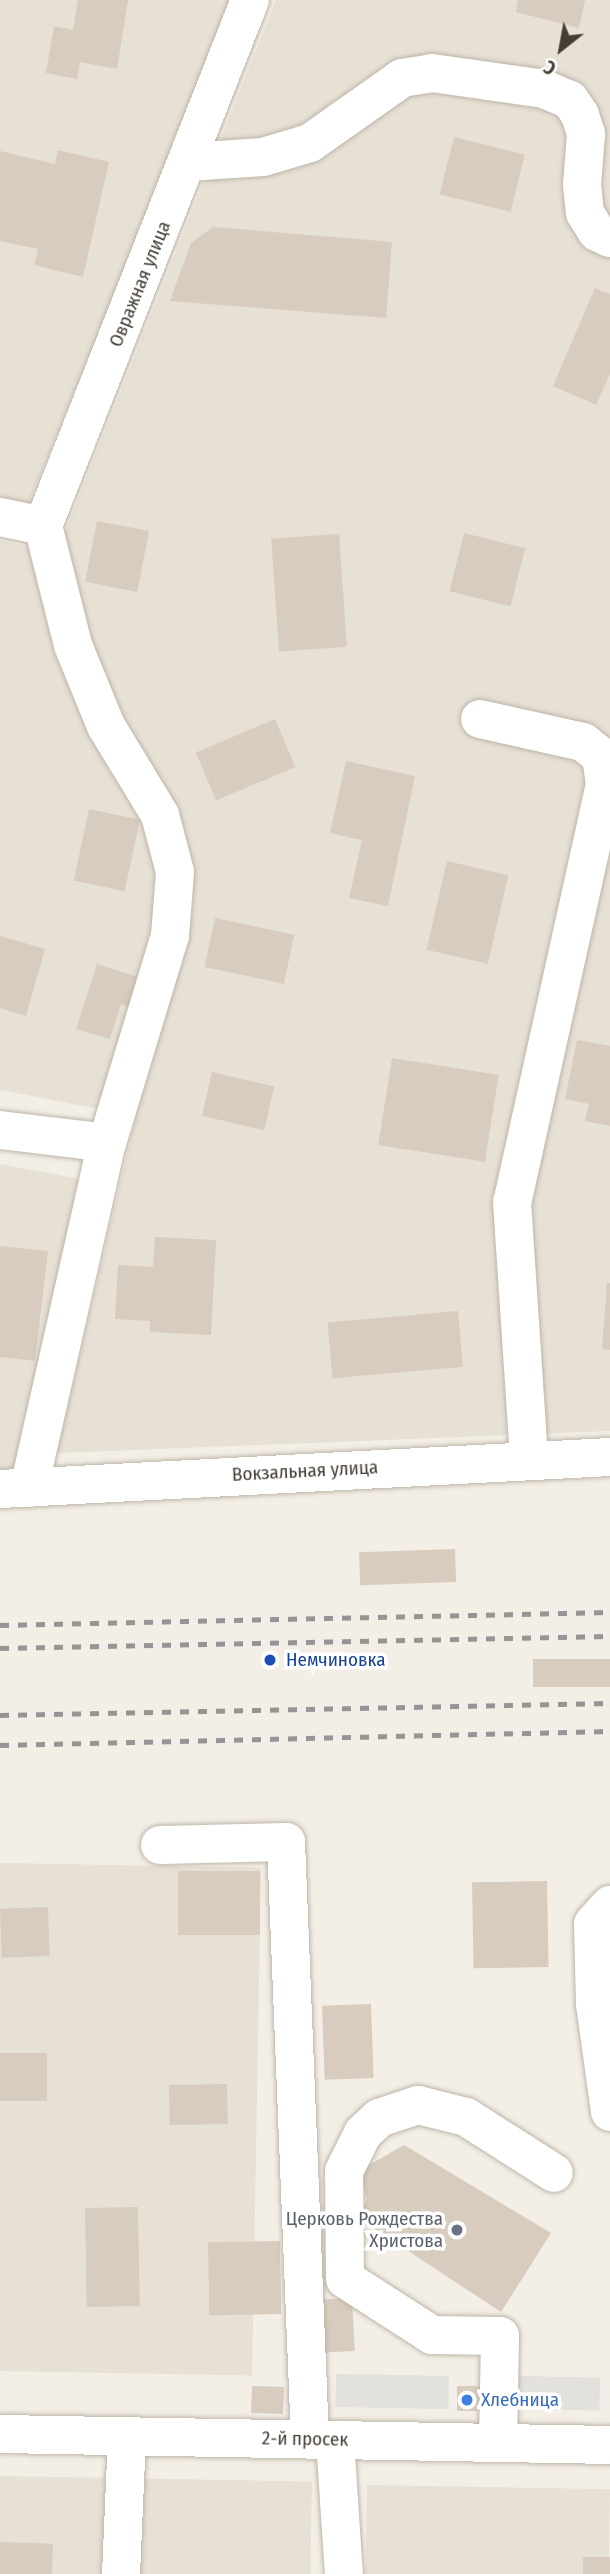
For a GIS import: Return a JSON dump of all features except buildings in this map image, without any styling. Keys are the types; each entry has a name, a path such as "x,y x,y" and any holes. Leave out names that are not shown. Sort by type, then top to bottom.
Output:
{"street":[{"name":"Овражная улица","path":"43,526 189,162 250,0"},
{"path":"189,162 263,158 310,143 402,78 432,73 544,89 570,100 580,116 586,134 582,185 585,212 597,232 610,238"},
{"path":"0,517 43,526 73,645 106,726 160,815 175,872 170,936 107,1143 14,1488"},
{"path":"480,719 583,742 601,756 605,784 512,1202 530,1458"},
{"path":"0,1130 107,1143"},
{"name":"Вокзальная улица","path":"14,1488 530,1458 610,1457"},
{"path":"160,1845 286,1842 323,2440 344,2574"},
{"path":"610,1905 593,1924 595,2004 610,2112"},
{"path":"498,2443 499,2336 432,2335 345,2279 344,2171 363,2133 379,2118 418,2105 466,2117 554,2173"},
{"name":"2-й просек","path":"0,2434 610,2445"},
{"path":"121,2574 127,2436"}],"shaded area":[{"path":"0,0 229,0 166,171 26,509 0,504"},
{"path":"276,0 610,0 610,1431 57,1453 136,1116 0,1090 0,541 29,547 64,535"},
{"path":"0,1164 80,1179 13,1473 0,1474"},
{"path":"0,1863 261,1868 252,2375 0,2371"},
{"path":"336,2374 449,2376 448,2409 335,2407"},
{"path":"519,2376 600,2377 599,2410 518,2409"},
{"path":"0,2476 312,2481 310,2574 0,2574"},
{"path":"367,2485 610,2489 608,2574 365,2574"}],"railway":[{"path":"0,1625 610,1612"},
{"path":"0,1648 610,1636"},
{"path":"0,1715 610,1703"},
{"path":"0,1745 610,1731"}],"place":[{"name":"Немчиновка","path":"270,1660"},
{"name":"Церковь Рождества Христова","path":"457,2230"},
{"name":"Хлебница","path":"467,2400"}]}
